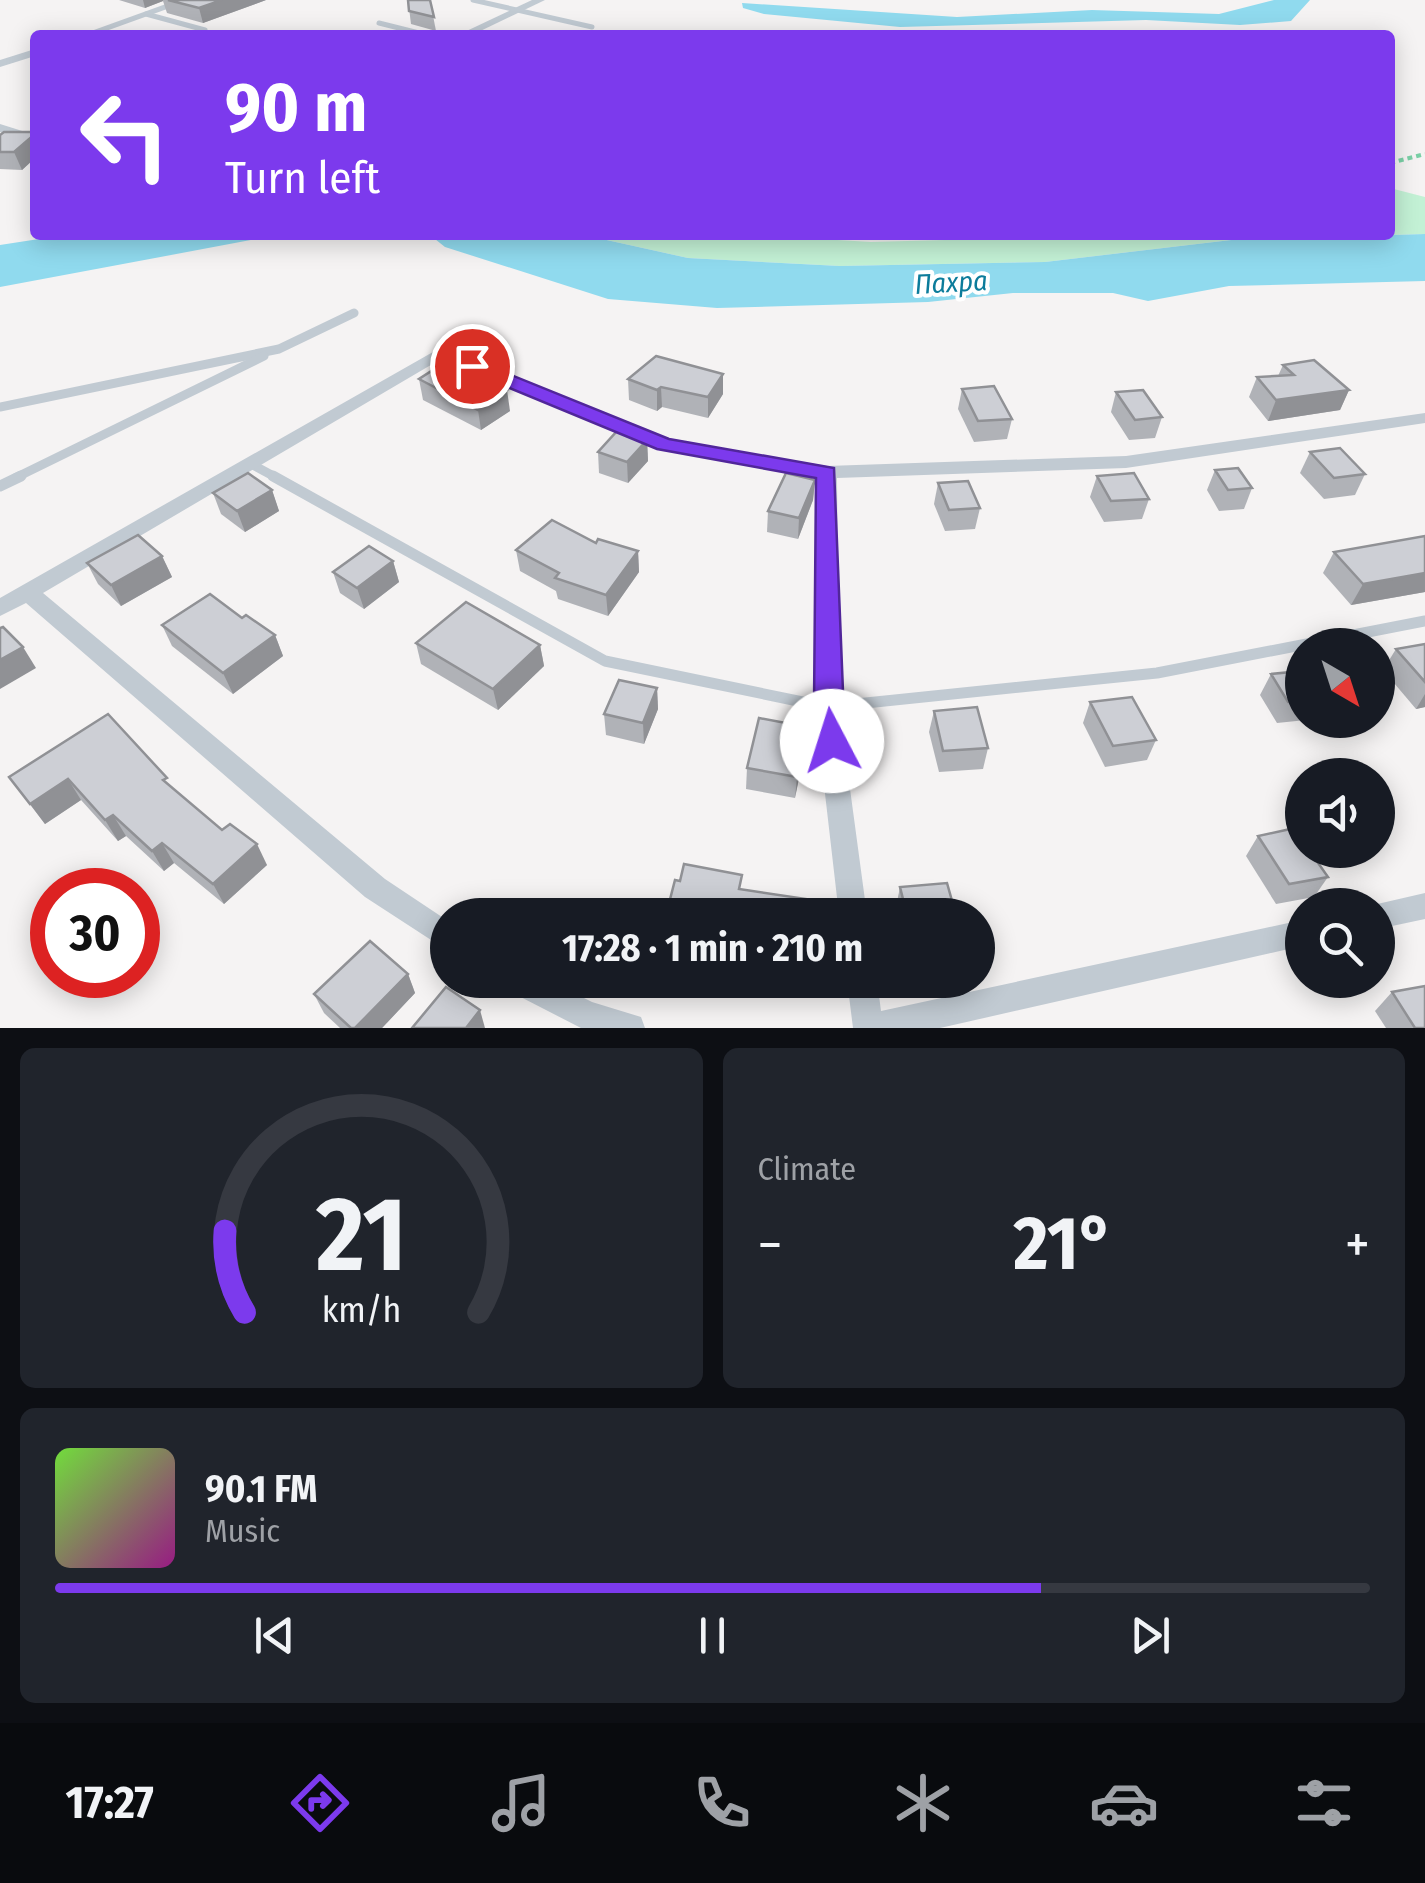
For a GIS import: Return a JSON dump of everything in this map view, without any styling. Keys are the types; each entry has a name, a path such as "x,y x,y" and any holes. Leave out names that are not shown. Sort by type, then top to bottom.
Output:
{"street":[{"path":"100,30 187,0"},
{"path":"474,30 540,0"},
{"path":"0,64 30,54"},
{"path":"0,128 30,138"},
{"path":"0,608 440,353 664,444 827,472 1126,462 1425,418"},
{"path":"827,472 827,706 852,898"},
{"path":"26,592 374,888 430,926"},
{"path":"1395,912 1425,906"},
{"path":"865,998 870,1028 1285,937"},
{"path":"552,998 588,1016 630,1028"}],"lane":[{"path":"473,0 592,27"},
{"path":"146,14 205,30"},
{"path":"379,23 407,30"},
{"path":"0,138 15,133"},
{"path":"0,486 354,313"},
{"path":"0,407 279,349"},
{"path":"252,465 605,660 827,706 1157,672 1425,621"}],"path":[{"path":"1395,162 1425,154"}],"green space":[{"path":"1395,189 1425,197 1425,234 1395,235"},
{"path":"607,240 1231,240 1045,262 840,266 688,258"}],"water":[{"path":"1274,0 1310,0 1291,21 1240,25 1146,20 900,27 764,14 743,8 742,3 957,17 1092,10 1219,14"},
{"name":"Пахра","path":"1425,234 1425,281 1229,286 1148,301 1113,293 1013,293 928,302 717,308 608,299 445,247 436,240 607,240 688,258 840,266 1045,262 1231,240 1395,240 1395,235"},
{"path":"32,240 251,240 0,287 0,245"}],"building":[{"path":"168,0 222,0 199,8"},
{"path":"408,0 430,0 434,17 409,11"},
{"path":"30,132 30,138 14,152 0,152 0,135"},
{"path":"656,356 723,374 708,397 661,387 657,390 628,379"},
{"path":"1314,360 1349,390 1276,400 1257,377 1294,375 1283,365"},
{"path":"447,361 507,390 478,410 419,379"},
{"path":"994,386 1012,419 978,421 962,389"},
{"path":"1143,390 1162,417 1135,420 1116,392"},
{"path":"618,430 647,440 627,462 598,452"},
{"path":"1340,448 1365,474 1334,478 1310,452"},
{"path":"1238,468 1252,488 1228,490 1215,470"},
{"path":"248,473 272,490 237,511 213,493"},
{"path":"786,473 815,480 799,518 768,511"},
{"path":"1134,473 1149,499 1111,501 1097,476"},
{"path":"968,481 980,508 949,510 938,483"},
{"path":"552,520 596,543 598,539 638,551 606,595 555,578 559,573 516,550"},
{"path":"138,535 162,556 111,585 87,563"},
{"path":"1425,536 1425,573 1363,584 1334,552"},
{"path":"369,546 393,561 357,588 333,572"},
{"path":"210,594 242,618 246,615 275,635 223,673 162,625"},
{"path":"466,602 540,645 493,689 416,643"},
{"path":"0,628 23,647 0,660"},
{"path":"1425,644 1425,682 1396,649"},
{"path":"1285,673 1285,697 1271,674"},
{"path":"619,680 657,688 643,723 604,714"},
{"path":"1132,697 1156,740 1113,746 1090,702"},
{"path":"977,707 988,748 943,751 934,711"},
{"path":"108,714 167,778 163,780 222,830 230,824 257,844 213,884 162,843 152,851 113,815 105,820 68,779 30,804 9,777"},
{"path":"759,718 807,727 797,777 747,768"},
{"path":"1285,830 1285,868 1322,868 1328,877 1289,884 1258,836"},
{"path":"684,864 742,875 739,889 799,898 670,898 675,880 680,881"},
{"path":"947,883 951,898 903,898 900,887"},
{"path":"370,941 408,974 351,1028 314,994"},
{"path":"1425,986 1425,1028 1415,1028 1395,991"},
{"path":"437,998 462,998 480,1010 466,1028 412,1028"}],"route":[{"path":"472,366 664,444 827,472 827,706 832,741"}]}
